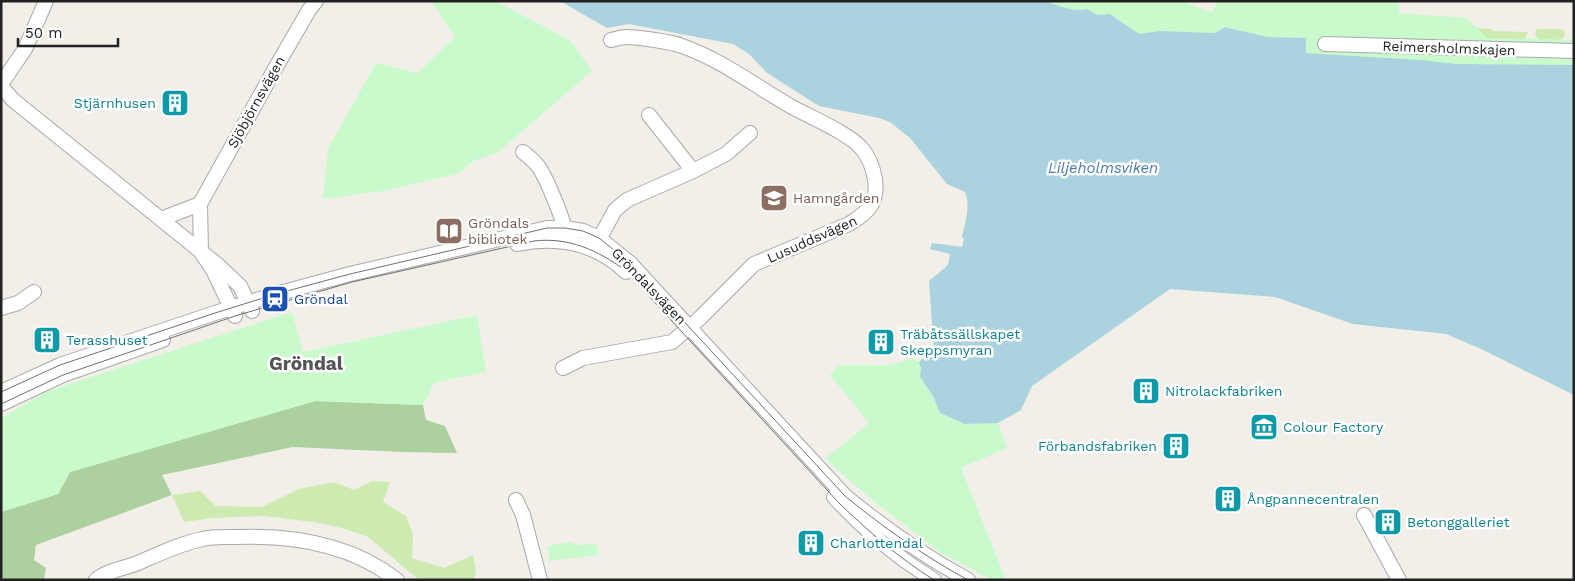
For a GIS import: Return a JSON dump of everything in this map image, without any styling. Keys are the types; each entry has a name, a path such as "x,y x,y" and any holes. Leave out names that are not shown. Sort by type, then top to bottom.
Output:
{"street":[{"path":"46,1 25,49 1,85 14,100 202,252 240,286 251,307"},
{"name":"Sjöbjörnsvägen","path":"200,204 276,67 316,1"},
{"name":"Lusuddsvägen","path":"563,368 583,358 672,342 754,264 849,224 861,217 875,196 873,169 863,149 846,136 790,106 728,67 681,46 625,37 611,40"},
{"name":"Reimersholmskajen","path":"1325,44 1574,51"},
{"path":"649,115 693,172"},
{"path":"596,244 615,210 627,200 693,172 726,154 750,133"},
{"path":"523,152 538,166 566,235"},
{"path":"161,219 200,204 202,252 213,270 233,312"},
{"name":"Gröndalsvägen","path":"1,392 60,365 251,307 350,274 547,228 566,235 583,231 596,244 630,263 686,330 838,502 871,533 906,561 934,580"},
{"path":"1,308 18,303 34,292"},
{"name":"Gröndalsvägen","path":"1,404 63,376 233,312"},
{"name":"Gröndalsvägen","path":"686,330 845,496 878,524 906,544 960,578"},
{"path":"516,500 523,516 540,580"},
{"path":"1364,515 1399,580"},
{"path":"96,580 101,574 122,574 203,539 254,536 320,544 372,564 397,580"}],"green space":[{"path":"431,1 492,1 505,6 571,41 592,71 497,153 473,161 457,174 383,191 323,199 328,149 376,63 418,73 455,37"},
{"path":"1045,1 1179,1 1213,12 1217,1 1399,1 1399,13 1467,18 1487,38 1574,40 1574,65 1457,64 1306,53 1306,38 1267,37 1225,27 1215,33 1160,31 1139,34 1110,14 1098,15 1087,9 1071,9"},
{"path":"1472,28 1492,29 1492,31 1528,32 1521,42 1490,41"},
{"path":"1537,29 1563,29 1565,33 1564,37 1559,41 1538,40 1535,33"},
{"path":"292,312 303,352 477,315 486,372 434,383 423,405 315,401 70,472 58,494 1,512 1,418 48,391"},
{"path":"913,358 921,368 920,377 933,396 940,413 965,424 998,423 1007,448 961,468 1006,580 993,580 941,553 871,499 825,459 869,423 830,375 839,365 891,365"},
{"path":"315,401 423,405 426,420 445,426 457,453 293,447 162,475 172,495 36,545 34,560 46,568 44,580 1,580 1,512 58,494 70,472"},
{"path":"372,481 390,482 383,502 406,516 413,534 412,558 444,568 473,555 476,572 474,580 419,580 368,537 342,528 314,522 264,516 213,518 184,522 172,495 200,491 216,506 262,507 299,489 334,482 354,490"},
{"path":"568,542 578,545 596,544 599,555 549,561 548,546"}],"water":[{"name":"Liljeholmsviken","path":"560,1 1045,1 1071,9 1087,9 1098,15 1110,14 1139,34 1160,31 1215,33 1225,27 1267,37 1306,38 1306,53 1457,64 1574,65 1574,395 1481,349 1446,334 1353,324 1275,297 1170,289 1032,386 1021,410 998,423 965,424 940,413 933,396 920,377 921,368 919,362 926,355 934,353 929,281 948,265 950,254 930,249 932,243 962,247 967,209 965,192 947,184 910,138 890,122 819,106 767,73 749,54 733,44 629,24 607,28"}],"tram line":[{"path":"1,392 60,365 276,294 350,274 547,228 583,231 599,238 630,263 845,496 905,541 968,580"},
{"path":"1,404 63,375 235,316 352,282 534,241 547,240 571,243 604,256 625,270 839,503 884,544 934,580"}],"place":[{"name":"Stjärnhusen","path":"175,103"},
{"name":"Hamngården","path":"774,198"},
{"name":"Gröndals bibliotek","path":"449,231"},
{"name":"Gröndal","path":"275,299"},
{"name":"Terasshuset","path":"47,340"},
{"name":"Träbåtssällskapet Skeppsmyran","path":"881,342"},
{"name":"Nitrolackfabriken","path":"1146,391"},
{"name":"Colour Factory","path":"1264,427"},
{"name":"Förbandsfabriken","path":"1176,446"},
{"name":"Ångpannecentralen","path":"1228,499"},
{"name":"Betonggalleriet","path":"1388,522"},
{"name":"Charlottendal","path":"811,543"}],"district":[{"name":"Gröndal","path":"306,363"}]}
